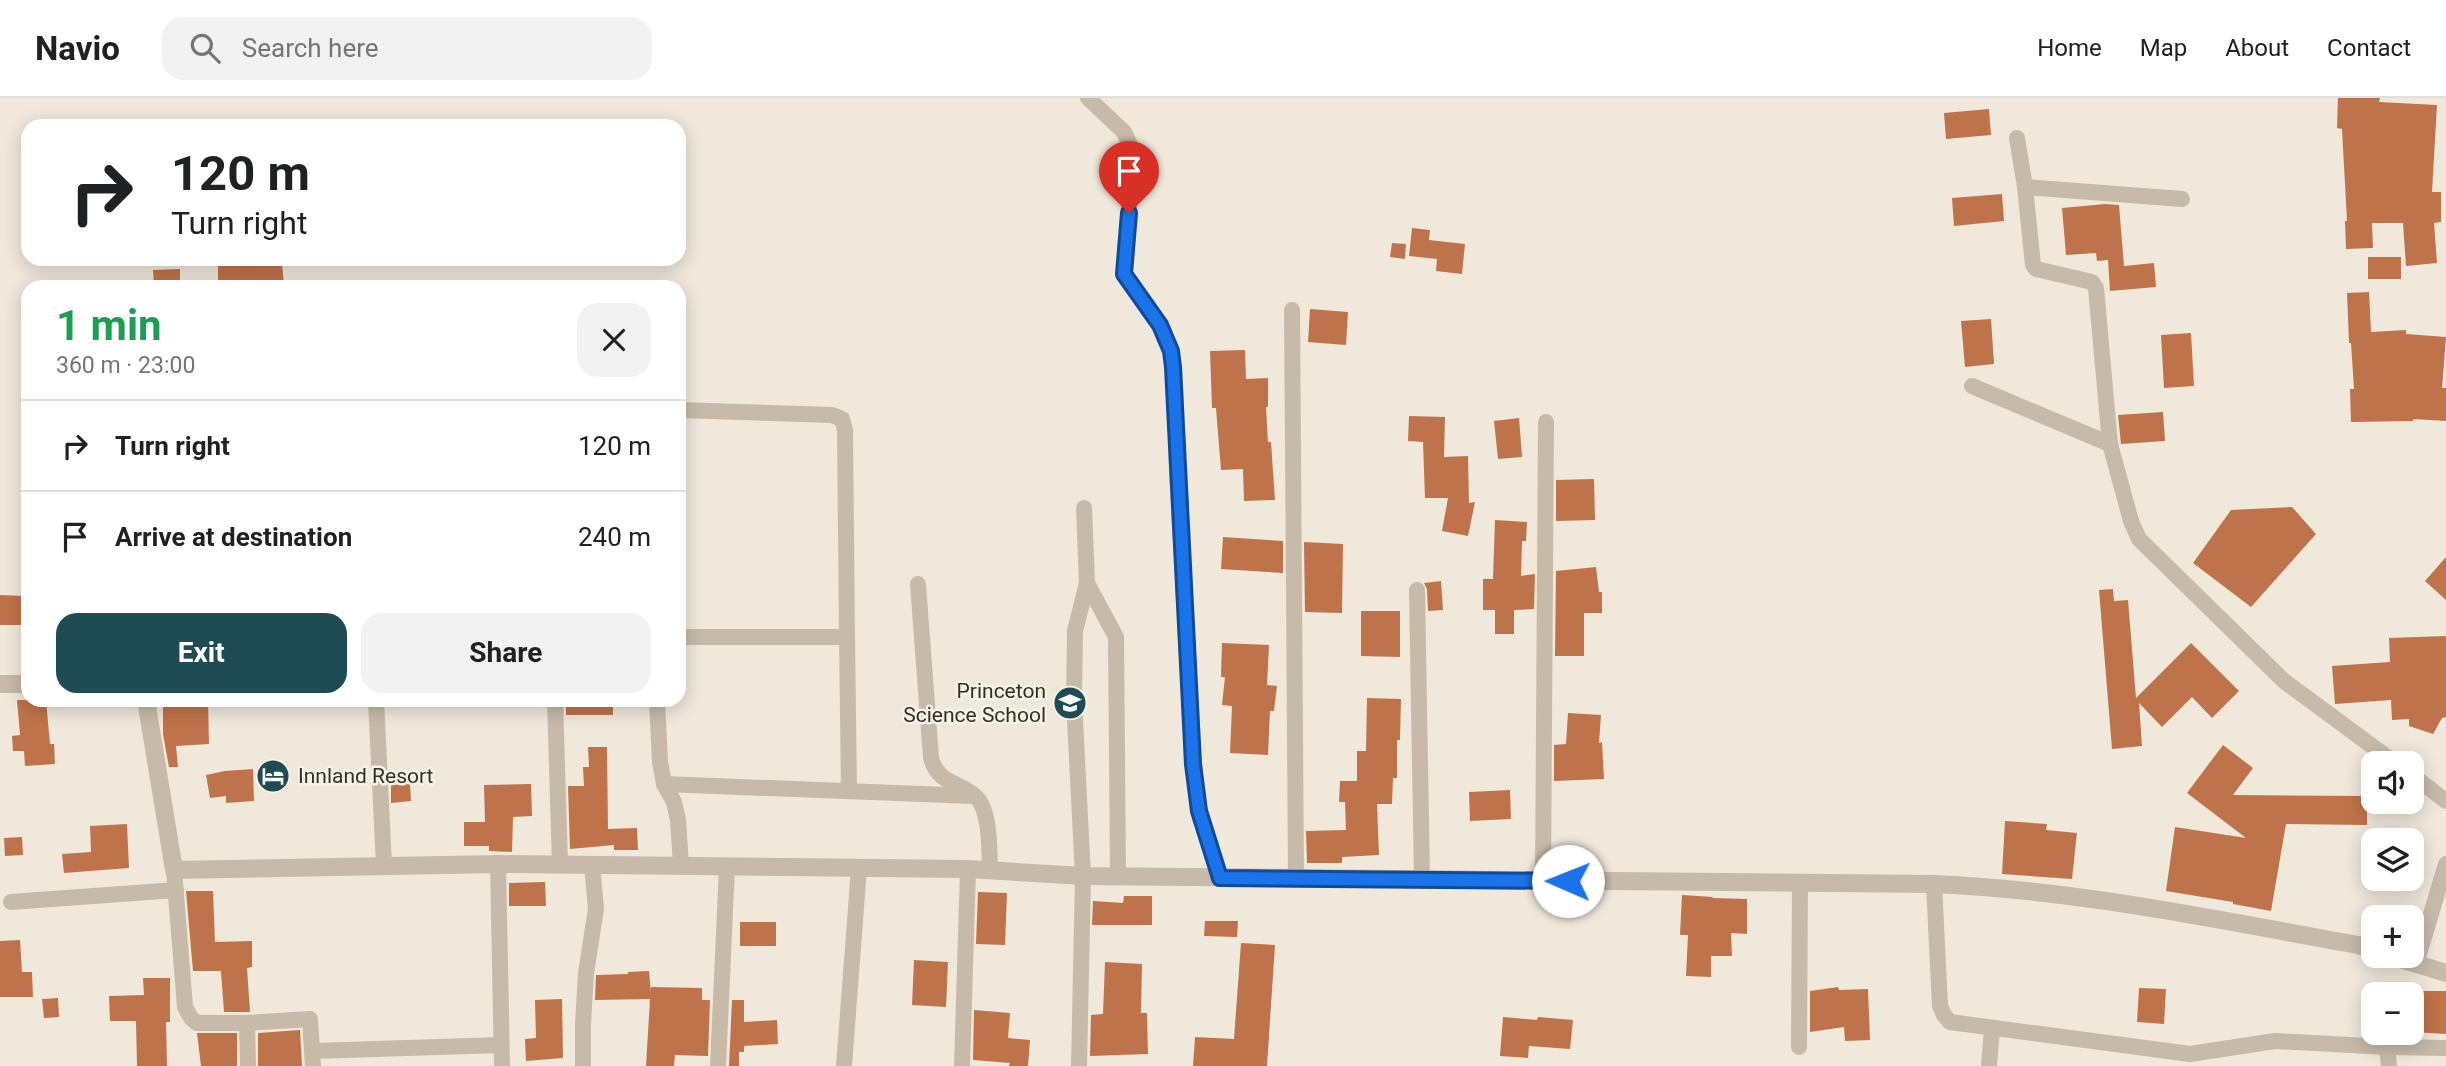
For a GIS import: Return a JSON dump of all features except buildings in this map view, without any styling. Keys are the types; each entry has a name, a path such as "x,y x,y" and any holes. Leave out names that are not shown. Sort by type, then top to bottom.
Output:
{"street":[{"path":"1088,98 1124,132 1133,151 1124,274 1160,325 1171,351 1175,383 1177,471 1193,764 1199,811 1220,878"},
{"path":"2017,138 2033,265 2036,269 2092,282 2096,288 2110,444 2131,521 2139,539 2284,681 2379,751"},
{"path":"2025,187 2182,199"},
{"path":"1292,310 1296,878"},
{"path":"1972,386 2110,444"},
{"path":"686,410 832,415 842,419 845,430 849,791"},
{"path":"1543,880 1546,422"},
{"path":"1079,1066 1083,876 1074,672 1075,631 1087,583 1084,508"},
{"path":"1087,583 1116,637 1118,876"},
{"path":"918,584 931,758 934,769 945,779 976,796 985,813 990,870"},
{"path":"1416,590 1422,879"},
{"path":"686,637 847,637"},
{"path":"0,684 21,684"},
{"path":"147,707 174,870 185,1007 191,1018 197,1023 310,1019 313,1058 501,1045"},
{"path":"376,707 384,866"},
{"path":"555,707 560,865"},
{"path":"657,707 660,762 664,784 674,802 678,820 681,866"},
{"path":"664,784 976,796"},
{"path":"2424,784 2446,801"},
{"path":"174,870 498,864 968,869 1083,876 1999,886 2136,905 2361,946"},
{"path":"498,864 502,1066"},
{"path":"2424,937 2446,864"},
{"path":"583,1066 586,973 596,909 592,865"},
{"path":"718,1066 727,867"},
{"path":"844,1066 859,868"},
{"path":"962,1066 968,869"},
{"path":"1799,1047 1800,882"},
{"path":"1934,884 1940,1006 1950,1022 2190,1054 2275,1041 2446,1048"},
{"path":"11,902 176,890"},
{"path":"2424,966 2446,973"},
{"path":"247,1023 248,1066"},
{"path":"1989,1066 1992,1028"},
{"path":"2387,1047 2389,1066"}],"place":[{"name":"Princeton Science School","path":"1070,703"},
{"name":"Innland Resort","path":"273,776"}],"route":[{"path":"1129,213 1124,274 1160,325 1171,351 1175,383 1177,471 1193,764 1199,811 1220,878 1568,881"}]}
